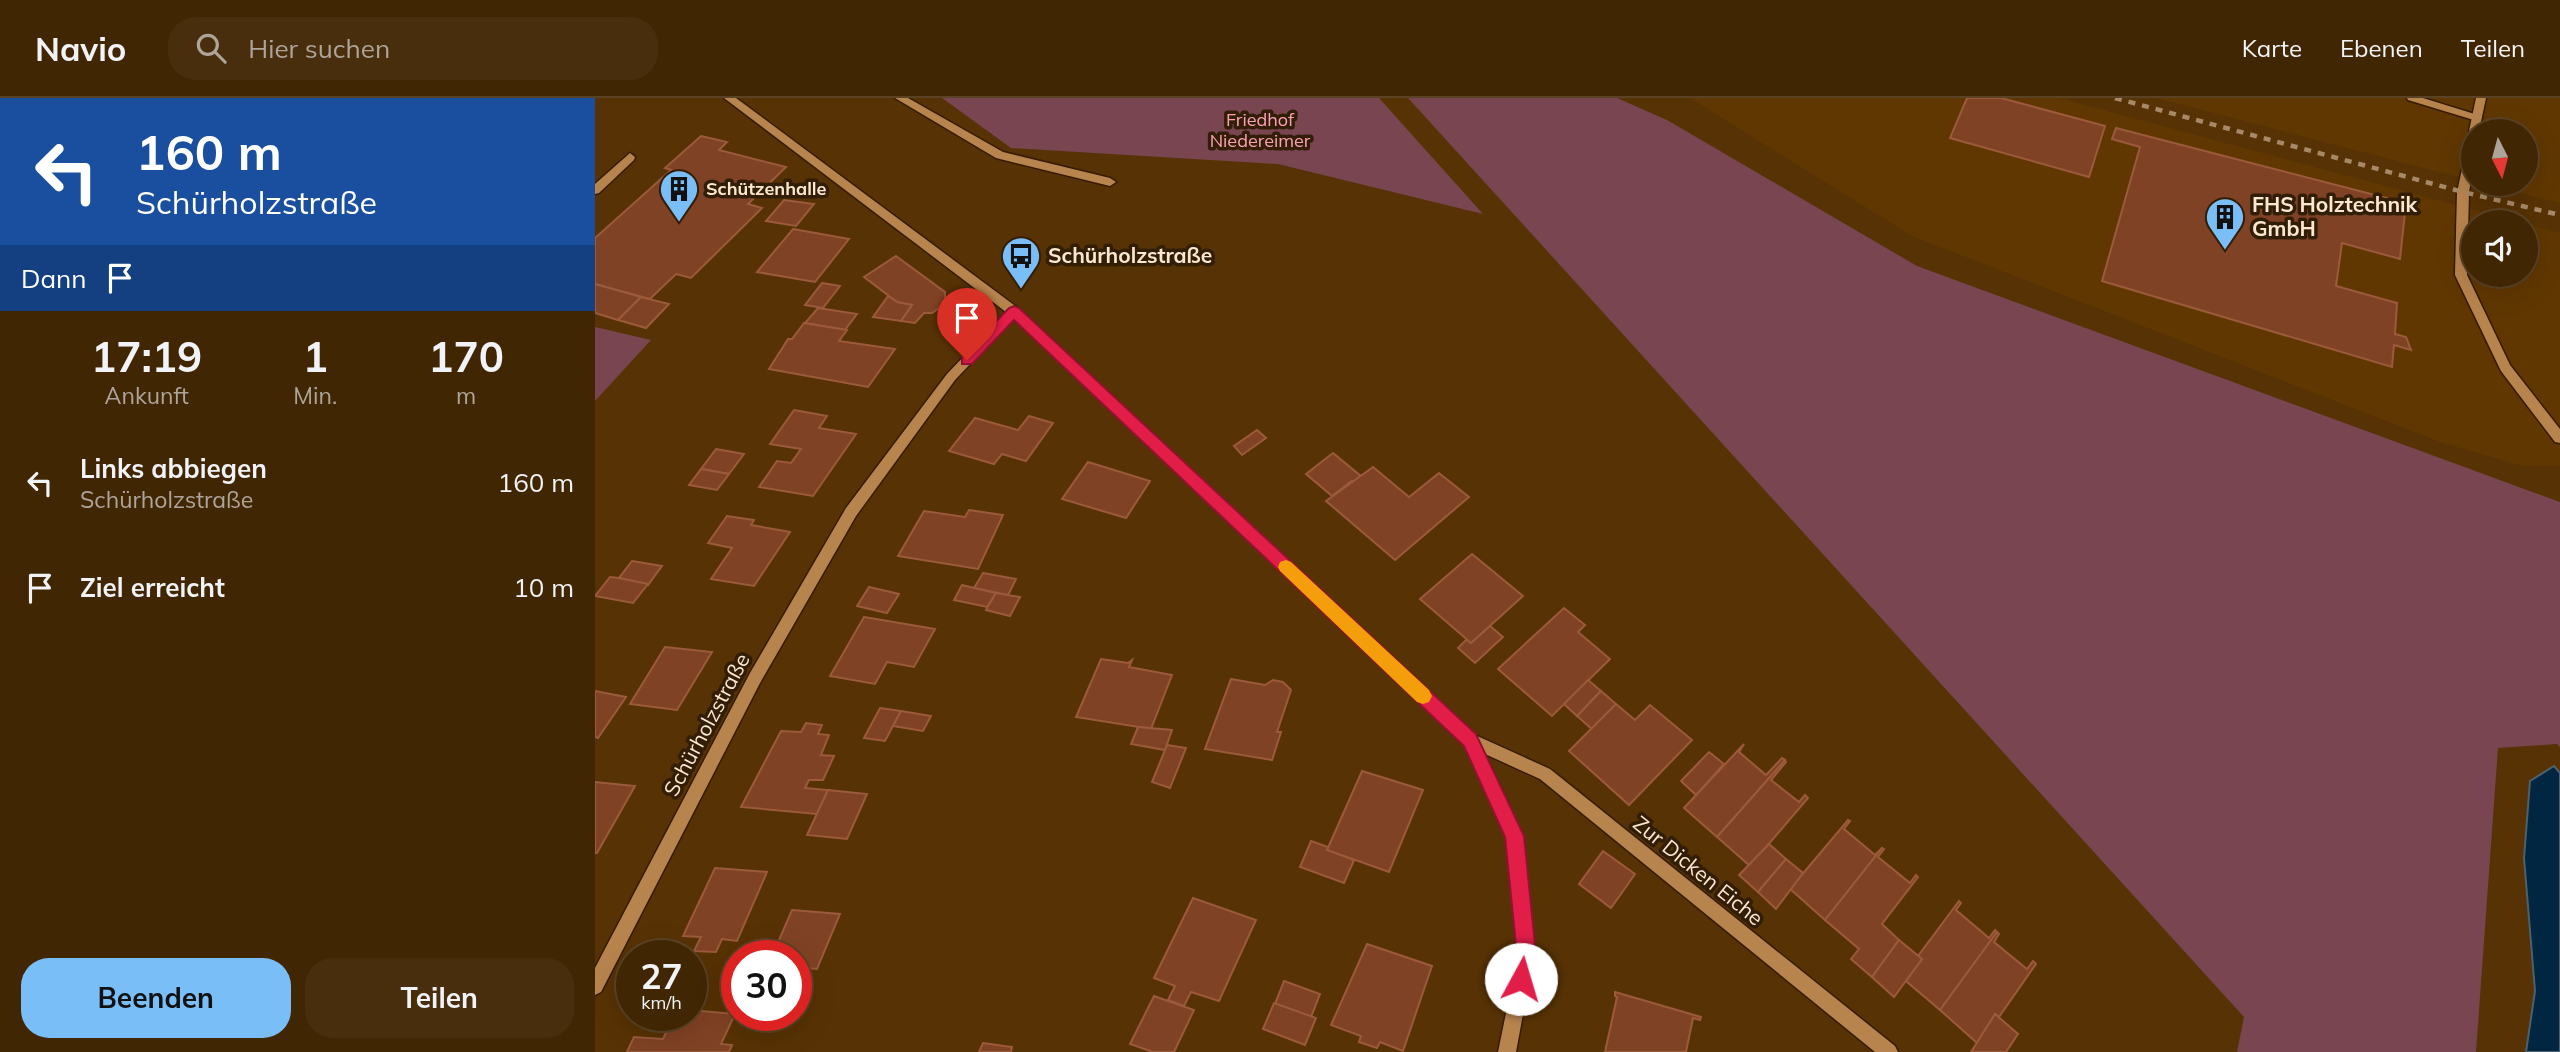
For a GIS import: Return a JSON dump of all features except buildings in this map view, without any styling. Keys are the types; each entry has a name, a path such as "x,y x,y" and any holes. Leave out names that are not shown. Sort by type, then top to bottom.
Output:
{"street":[{"path":"729,98 1014,311"},
{"path":"899,98 1000,155 1110,182"},
{"path":"2412,98 2477,118 2481,98"},
{"path":"595,190 630,157"},
{"path":"2463,196 2461,275 2505,368 2560,438"},
{"name":"Zur Dicken Eiche","path":"1014,311 1470,740 1545,774 1889,1052"},
{"name":"Schürholzstraße","path":"595,986 755,678 851,512 951,377 1014,311"},
{"name":"Zur Dicken Eiche","path":"1470,740 1514,836 1526,955 1507,1052"}],"shaded area":[{"path":"1690,98 2059,98 2474,210 2461,210 2461,287 2538,287 2538,227 2560,233 2560,466 2522,466 2440,442 1912,236"},
{"path":"2156,98 2560,98 2560,203 2532,196 2538,196 2538,119 2461,119 2461,178"}],"green space":[{"name":"Friedhof Niedereimer","path":"942,98 1379,98 1483,214 1278,164 1011,148"},
{"path":"1408,98 1617,98 1667,120 1917,266 2560,502 2560,747 2557,744 2498,748 2476,1052 2237,1052 2244,1017"},
{"path":"595,327 651,340 595,401"}],"water":[{"path":"2554,766 2560,773 2560,1052 2526,1052 2535,991 2524,858 2530,781"}],"railway":[{"path":"2115,98 2463,192 2560,215"}],"slow traffic":[{"path":"1286,567 1423,696"}],"place":[{"name":"Schützenhalle","path":"679,223"},
{"name":"FHS Holztechnik GmbH","path":"2225,251"},
{"name":"Schürholzstraße","path":"1021,290"}],"route":[{"path":"967,360 1014,311 1470,740 1514,836 1526,955 1521,979"}]}
